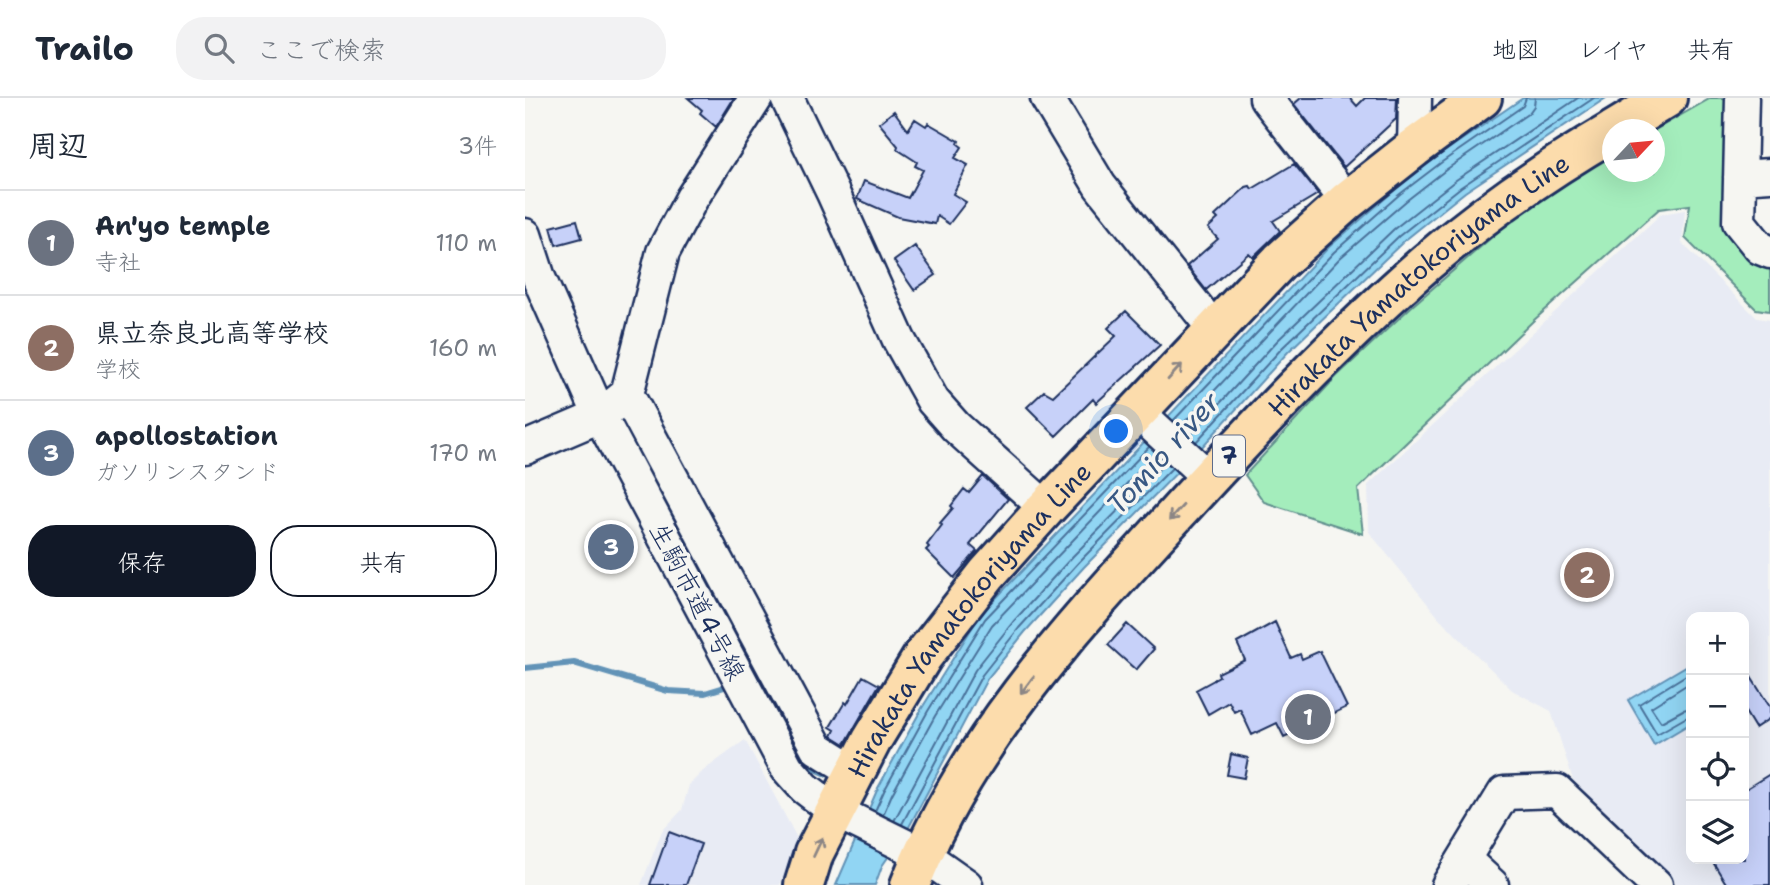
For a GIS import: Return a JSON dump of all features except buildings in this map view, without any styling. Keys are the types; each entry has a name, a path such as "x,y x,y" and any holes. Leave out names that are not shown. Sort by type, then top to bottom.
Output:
{"main road":[{"name":"Hirakata Yamatokoriyama Line","path":"804,885 814,853 872,740 923,656 987,574 1280,261 1347,201 1413,148 1482,98"},
{"name":"Hirakata Yamatokoriyama Line","path":"1632,119 1667,98"},
{"name":"Hirakata Yamatokoriyama Line","path":"916,869 974,759 1027,683 1078,621 1209,478 1333,348 1428,261 1515,194 1602,137"}],"street":[{"path":"525,448 600,416 627,394 663,252 692,198 757,98"},
{"path":"787,98 899,340 933,401 956,427 1046,508"},
{"path":"1047,98 1100,186 1214,329"},
{"path":"1266,98 1347,201"},
{"path":"1413,148 1415,98"},
{"path":"1742,98 1755,176 1739,222 1760,248 1770,252"},
{"name":"生駒市道4号線","path":"525,235 539,278 600,416 787,768 805,788 916,869 966,885"},
{"path":"627,394 817,748 857,773"},
{"path":"1138,412 1209,478"},
{"path":"724,649 757,632"},
{"path":"1492,885 1456,872 1504,793 1557,791 1656,885"}],"shaded area":[{"path":"1685,210 1682,243 1757,318 1770,320 1770,885 1678,885 1573,780 1551,711 1512,690 1440,619 1369,532 1368,485 1661,214"},
{"path":"745,740 798,840 780,885 641,885 662,831 682,810 689,785 703,771"}],"green space":[{"path":"1711,98 1730,98 1727,221 1741,252 1761,266 1770,266 1770,311 1756,309 1685,238 1690,205 1659,209 1533,321 1358,489 1363,534 1264,502 1245,475 1337,376 1411,307 1514,218 1602,161 1602,182 1665,182 1665,124"}],"water":[{"name":"Tomio river","path":"1523,98 1606,98 1465,192 1404,241 1288,352 1201,448 1084,567 987,679 909,827 882,866 875,885 836,885 878,788 922,708 980,615 1329,247 1438,156"},
{"path":"1686,666 1686,726 1654,745 1628,700"}],"waterway":[{"path":"525,668 574,663 668,691 705,693 731,685"},
{"path":"805,755 811,767 836,778"}],"place":[{"name":"apollostation","path":"611,547"},
{"name":"県立奈良北高等学校","path":"1587,575"},
{"name":"An'yo temple","path":"1308,717"}]}
